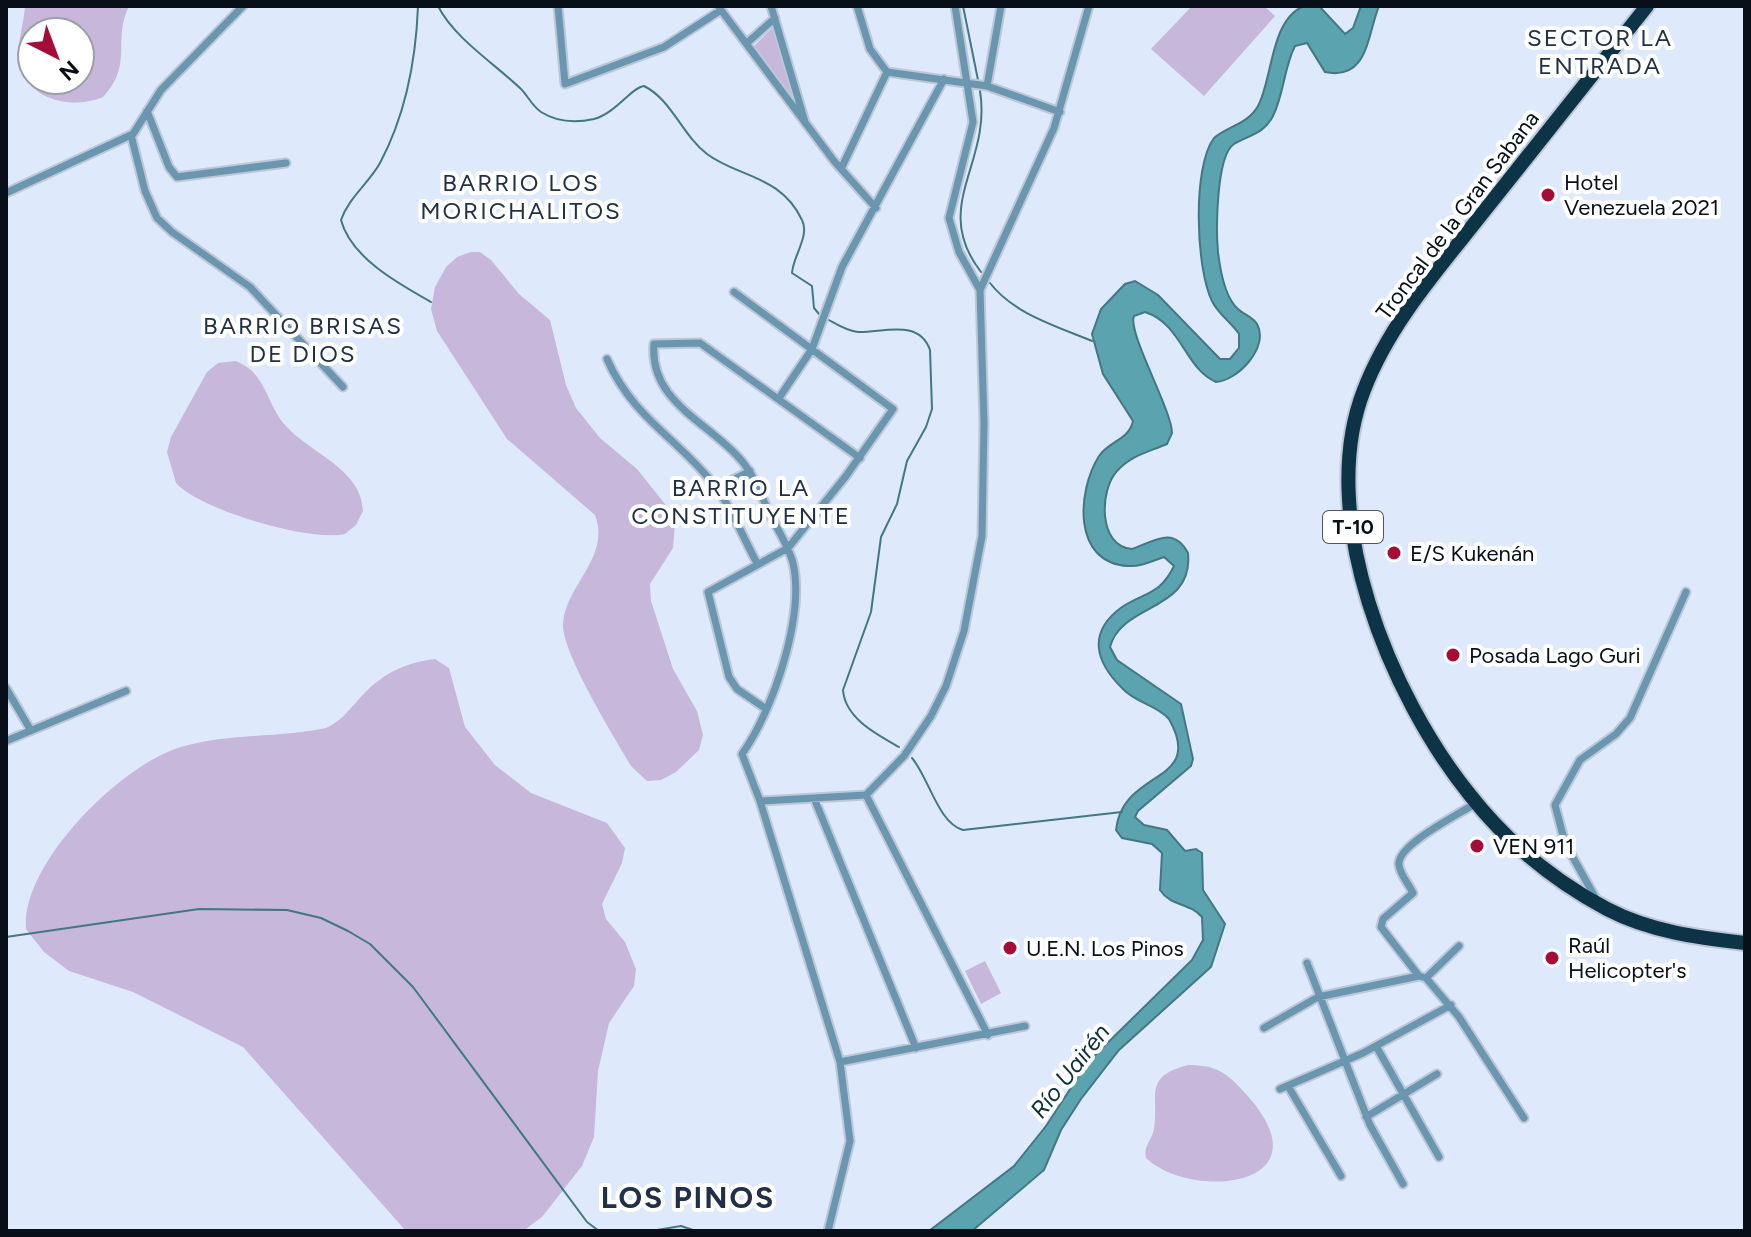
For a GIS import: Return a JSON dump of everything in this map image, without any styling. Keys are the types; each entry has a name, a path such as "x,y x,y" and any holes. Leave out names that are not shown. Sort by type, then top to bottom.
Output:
{"highway":[{"name":"Troncal de la Gran Sabana","path":"1647,6 1419,295 1371,374 1353,427 1348,461 1349,493 1371,606 1424,728 1476,803 1530,857 1600,905 1659,929 1745,943"}],"street":[{"path":"6,193 131,135 161,90 243,6"},
{"path":"558,6 565,84 664,47 720,8 805,124 876,208"},
{"path":"771,6 805,124"},
{"path":"857,6 870,49 887,72 987,86 1060,112"},
{"path":"955,6 970,84 972,134 953,193 949,218 959,252 980,290"},
{"path":"987,86 1001,6"},
{"path":"760,801 866,795 904,756 931,716 955,662 967,621 982,536 984,423 980,290 1060,112 1089,6"},
{"path":"747,43 775,18"},
{"path":"841,169 887,72"},
{"path":"779,398 812,349 837,279 944,79"},
{"path":"147,111 169,167 177,177 286,163"},
{"path":"131,135 145,191 157,218 250,287 343,387"},
{"path":"734,292 893,409 860,458 788,548 708,592 707,601 729,677 737,689 766,709"},
{"path":"828,1231 850,1141 840,1062 760,801 742,754 766,709 794,609 794,575 788,548 750,471 738,456 672,398 655,369 654,344 700,343 860,458"},
{"path":"607,359 637,410 717,488 757,563"},
{"path":"717,488 750,471"},
{"path":"1600,905 1565,843 1557,822 1556,801 1580,760 1616,734 1630,718 1686,592"},
{"path":"6,688 30,729"},
{"path":"6,741 126,691"},
{"path":"866,795 988,1035"},
{"path":"814,798 916,1048"},
{"path":"1476,803 1415,841 1399,859 1399,868 1413,893 1383,919 1381,927 1422,977 1451,1005 1524,1118"},
{"path":"1264,1028 1321,997 1422,977 1459,946"},
{"path":"1307,963 1366,1117 1403,1184"},
{"path":"1341,1176 1284,1087 1345,1062 1451,1005"},
{"path":"840,1062 1025,1026"},
{"path":"1376,1046 1439,1157"},
{"path":"1366,1117 1437,1074"}],"shaded area":[{"path":"25,6 129,6 122,30 118,74 103,97 92,101 68,102 45,96 96,96 96,16 23,16"},
{"path":"1192,6 1264,6 1275,16 1204,96 1151,49"},
{"path":"772,28 793,88 790,95 753,47"},
{"path":"480,252 491,260 519,294 550,320 566,385 576,408 600,438 637,469 669,509 675,523 673,548 650,584 651,601 673,669 697,711 703,735 699,750 676,772 661,780 647,781 631,766 590,695 565,636 563,623 566,609 593,558 597,544 595,515 507,439 437,331 431,309 435,287 446,267 457,257"},
{"path":"235,361 257,376 286,427 352,481 360,495 363,511 356,525 345,534 307,533 256,522 208,503 176,483 167,452 171,437 207,372 218,363"},
{"path":"435,659 449,668 465,727 495,765 531,793 607,823 625,848 622,863 602,904 606,919 625,942 636,969 634,986 609,1023 598,1071 594,1137 582,1166 542,1217 523,1231 406,1231 243,1047 133,992 69,971 44,952 26,929 29,903 40,875 57,847 105,795 131,773 181,747 235,737 326,728 340,719 384,677 402,667"},
{"path":"985,961 1001,993 981,1004 965,971"},
{"path":"1188,1065 1221,1072 1246,1094 1268,1126 1273,1150 1264,1167 1245,1177 1220,1181 1193,1179 1167,1171 1146,1158 1154,1129 1159,1081 1164,1075"}],"water":[{"path":"1304,6 1320,7 1345,34 1353,28 1361,6 1379,6 1364,54 1350,70 1325,72 1307,43 1295,46 1277,108 1269,122 1228,151 1220,178 1217,211 1220,266 1233,304 1257,324 1259,343 1242,369 1216,382 1197,367 1167,326 1145,312 1134,316 1137,338 1165,407 1172,433 1167,444 1134,458 1117,471 1111,479 1105,503 1107,528 1121,546 1132,549 1169,538 1176,540 1188,553 1187,572 1180,586 1169,597 1128,622 1117,633 1110,647 1117,660 1181,704 1193,759 1191,766 1138,811 1135,817 1144,825 1167,830 1185,851 1196,849 1202,853 1203,890 1225,924 1211,967 1119,1050 1061,1130 1044,1170 972,1231 929,1231 1014,1166 1046,1126 1088,1062 1192,960 1203,940 1202,917 1169,899 1160,890 1162,853 1152,844 1122,838 1116,830 1122,810 1132,796 1170,767 1177,755 1178,740 1164,714 1128,694 1106,669 1101,658 1099,638 1111,617 1122,607 1157,588 1174,566 1164,557 1133,566 1110,562 1097,552 1088,539 1084,505 1092,471 1103,451 1127,432 1133,421 1103,374 1092,334 1101,309 1125,284 1135,281 1158,295 1220,359 1230,359 1239,348 1239,334 1212,301 1202,266 1199,194 1202,171 1214,138 1249,117 1258,106 1278,36 1293,13"}],"waterway":[{"path":"418,6 412,67 396,126 380,163 349,204 341,220 346,234 365,258 431,302"},
{"path":"438,6 464,40 521,89 541,112 567,121 594,119 644,86 662,100 707,154 783,194 804,226 792,273 812,286 814,308 819,314"},
{"path":"963,6 978,80"},
{"path":"980,91 978,141 961,205 961,226 967,248 981,272"},
{"path":"990,283 1023,311 1092,341"},
{"path":"829,320 858,332 909,331 925,340 930,350 932,409 907,461 897,504 881,537 871,612 843,690 849,709 856,717 899,747"},
{"path":"912,758 947,819 963,830 1122,812"},
{"path":"6,937 199,909 287,910 321,918 348,931 370,944 413,987 587,1222 599,1231"},
{"path":"651,1231 681,1226 696,1231"}],"place":[{"name":"Hotel Venezuela 2021","path":"1548,195"},
{"name":"E/S Kukenán","path":"1394,553"},
{"name":"Posada Lago Guri","path":"1453,655"},
{"name":"VEN 911","path":"1477,846"},
{"name":"U.E.N. Los Pinos","path":"1010,948"},
{"name":"Raúl Helicopter's","path":"1552,958"}],"district":[{"name":"SECTOR LA ENTRADA","path":"1600,52"},
{"name":"BARRIO LOS MORICHALITOS","path":"521,197"},
{"name":"BARRIO BRISAS DE DIOS","path":"303,340"},
{"name":"BARRIO LA CONSTITUYENTE","path":"741,502"},
{"name":"LOS PINOS","path":"688,1198"}],"water label":[{"name":"Río Uairén","path":"1070,1071"}]}
